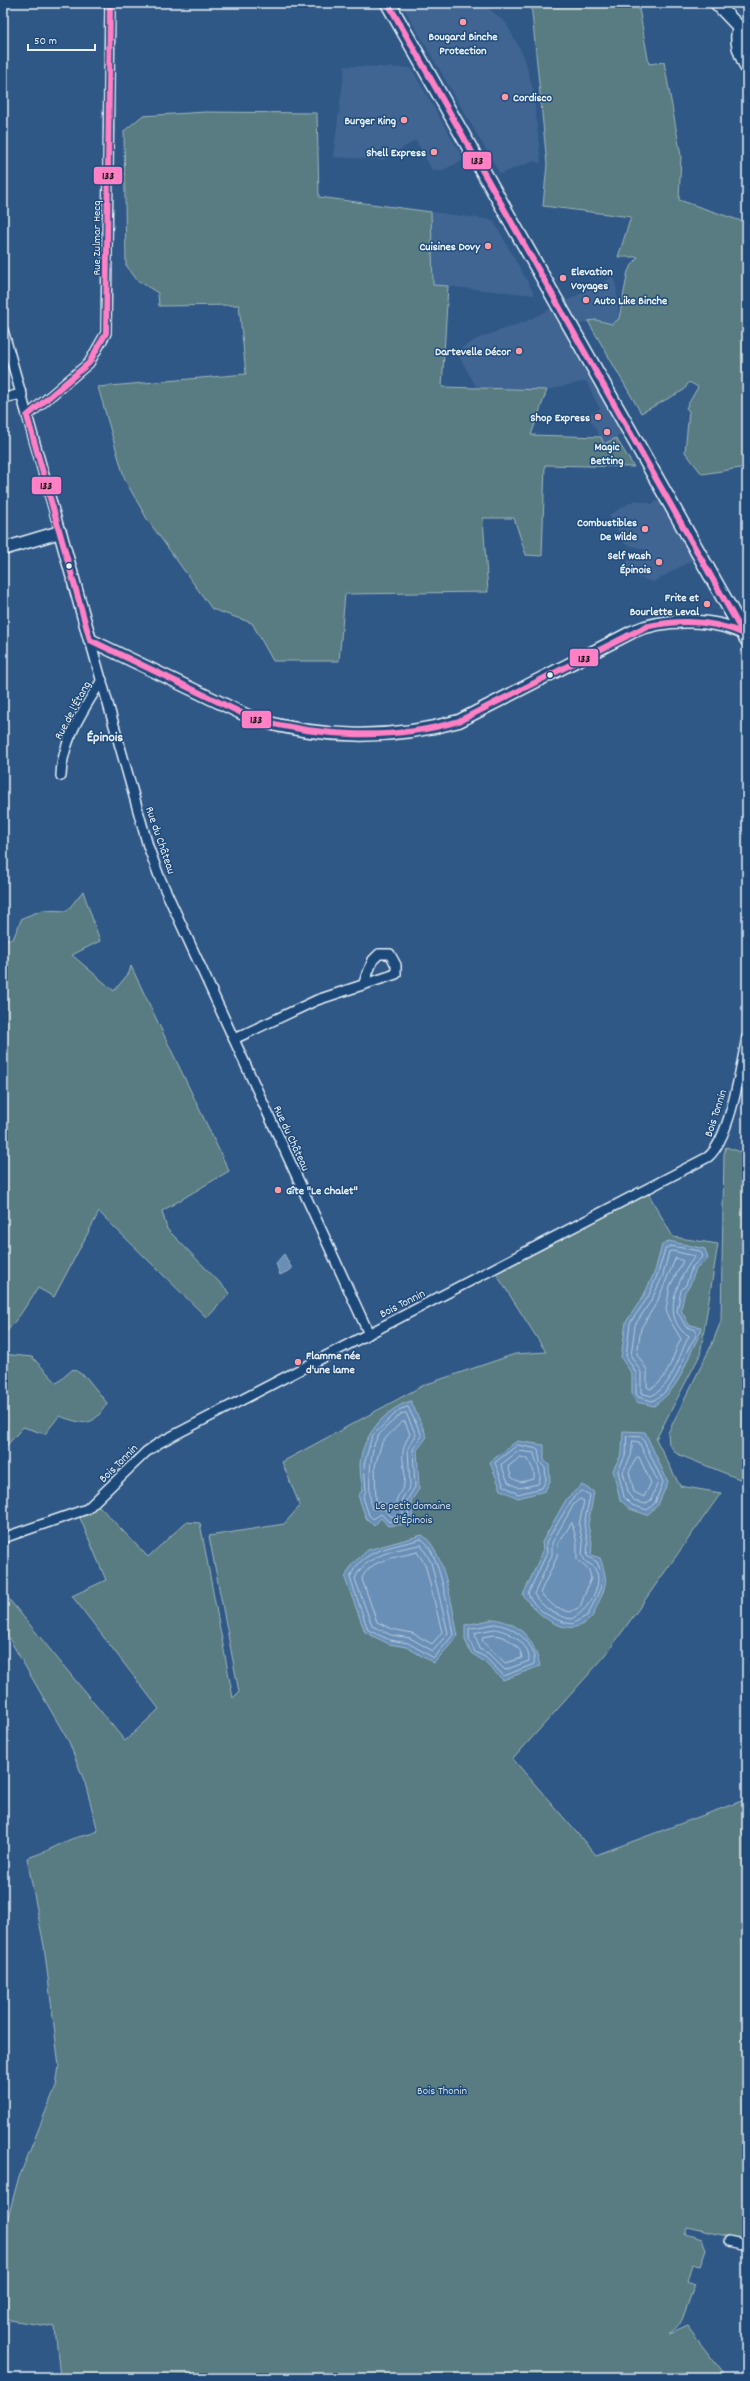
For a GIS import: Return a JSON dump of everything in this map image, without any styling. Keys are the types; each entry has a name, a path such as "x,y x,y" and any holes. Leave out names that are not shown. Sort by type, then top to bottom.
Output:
{"main road":[{"path":"388,3 746,636"}],"street":[{"name":"Rue Zulmar Hecq","path":"27,416 89,363 106,332 110,3"},
{"path":"716,3 743,29 736,34 737,44 747,69"},
{"path":"3,330 90,640 254,719 279,726 363,736 414,731 459,721 632,632 655,624 683,621 719,626 746,636"},
{"path":"3,398 22,394"},
{"path":"3,549 60,532"},
{"name":"Rue du Château","path":"90,640 148,846 234,1039 369,1334"},
{"name":"Rue de l'Étang","path":"61,776 64,751 89,700 102,680"},
{"path":"234,1039 318,1000 363,985"},
{"name":"Bois Tonnin","path":"3,1538 87,1509 146,1452 159,1443 708,1157 718,1145 722,1135 737,1085 747,1037"},
{"path":"729,2241 747,2245"}],"shaded area":[{"path":"404,8 488,8 506,23 524,57 533,89 541,163 534,161 500,174"},
{"path":"345,66 411,68 464,160 443,170 432,170 416,140 383,160 333,157"},
{"path":"431,212 493,220 535,295 433,285"},
{"path":"613,277 616,285 619,319 612,324 596,320 573,326 631,428 604,444 588,415 600,409 586,381 547,390 477,388 456,351 479,338 527,321"},
{"path":"635,500 652,504 659,500 694,559 653,582 629,574 624,563 648,550 625,544 609,515"}],"green space":[{"path":"531,3 638,3 649,64 664,62 681,156 679,200 747,223 747,467 702,474 685,452 689,411 686,408 698,387 689,382 684,390 641,413 588,321 596,320 612,324 619,319 628,271 638,257 618,257 631,217 543,206 547,164"},
{"path":"205,112 317,113 319,197 431,212 433,285 448,286 442,387 547,390 531,435 601,437 604,444 616,438 634,467 545,465 542,556 526,555 514,518 483,518 488,592 345,594 339,661 273,661 252,623 212,609 147,519 125,480 98,387 246,374 239,305 159,306 158,293 137,280 126,265 124,131 142,116"},
{"path":"83,891 100,941 72,955 114,991 129,973 131,966 229,1171 162,1211 167,1229 230,1293 207,1318 99,1212 54,1297 38,1288 20,1315 3,1336 3,939 13,939 22,918 43,910 67,911"},
{"path":"726,1147 747,1154 747,1482 677,1454 669,1444 668,1433 712,1344 721,1321 724,1154"},
{"name":"Bois Thonin","path":"648,1193 673,1237 718,1244 700,1355 656,1439 680,1486 721,1493 605,1656 513,1759 596,1855 747,1799 747,2241 687,2227 685,2234 702,2239 706,2249 700,2266 692,2264 687,2281 695,2284 682,2320 669,2334 687,2326 727,2378 207,2378 206,2374 151,2378 60,2378 55,2327 3,2319 3,2236 18,2180 56,2086 59,2066 44,1946 27,1858 42,1853 73,1838 98,1831 85,1783 69,1742 6,1633 3,1632 3,1592 125,1741 159,1709 72,1596 106,1580 80,1518 99,1506 148,1557 186,1522 200,1523 233,1698 239,1692 209,1536 284,1524 300,1506 282,1462 424,1385 515,1354 546,1352 495,1272"},
{"path":"3,1354 32,1357 57,1383 73,1369 86,1377 107,1403 97,1417 92,1421 81,1422 59,1416 45,1434 23,1427 3,1450"}],"water":[{"path":"669,1241 705,1249 708,1259 696,1269 689,1287 685,1291 681,1310 689,1325 701,1327 699,1336 678,1381 669,1393 654,1406 636,1402 632,1395 632,1374 621,1358 626,1322 644,1295 655,1271 662,1245"},
{"path":"284,1254 292,1269 280,1275 276,1263"},
{"path":"411,1401 427,1437 417,1450 419,1489 411,1501 413,1523 388,1526 381,1518 374,1526 366,1518 358,1495 362,1491 360,1466 364,1445 369,1435 383,1418 392,1410"},
{"path":"623,1431 645,1432 668,1482 658,1505 647,1515 630,1509 620,1500 613,1470 622,1453"},
{"path":"517,1441 544,1445 544,1460 549,1465 550,1481 545,1491 518,1498 501,1490 490,1462"},
{"path":"582,1485 594,1492 588,1525 592,1543 591,1555 600,1558 604,1571 605,1586 591,1618 582,1625 563,1627 554,1623 536,1610 523,1595 543,1551 542,1542 567,1498"},
{"path":"422,1535 430,1542 442,1566 458,1636 434,1663 406,1647 389,1644 365,1632 345,1578 352,1564 368,1550"},
{"path":"495,1619 513,1625 526,1635 531,1641 540,1666 503,1680 482,1660 471,1653 465,1640 465,1625"}],"transit line":[{"name":"133","path":"110,3 106,333 89,363 27,416 90,640 254,719 305,730 330,733 383,734 408,732 459,721 645,627 658,624 697,622 722,626 747,635"},
{"name":"133","path":"388,3 743,633"}],"place":[{"name":"Bougard Binche Protection","path":"463,22"},
{"name":"Cordisco","path":"505,97"},
{"name":"Burger King","path":"404,120"},
{"name":"Shell Express","path":"434,152"},
{"name":"Cuisines Dovy","path":"488,246"},
{"name":"Elevation Voyages","path":"563,278"},
{"name":"Auto Like Binche","path":"586,300"},
{"name":"Dartevelle Décor","path":"519,351"},
{"name":"Shop Express","path":"598,417"},
{"name":"Magic Betting","path":"607,432"},
{"name":"Combustibles De Wilde","path":"645,529"},
{"name":"Self Wash Épinois","path":"659,562"},
{"name":"Frite et Bourlette Leval","path":"707,604"},
{"name":"Gîte \"Le Chalet\"","path":"278,1190"},
{"name":"Flamme née d'une lame","path":"298,1362"}],"district":[{"name":"Épinois","path":"105,736"}],"park label":[{"name":"Le petit domaine d'Épinois","path":"413,1512"}]}
